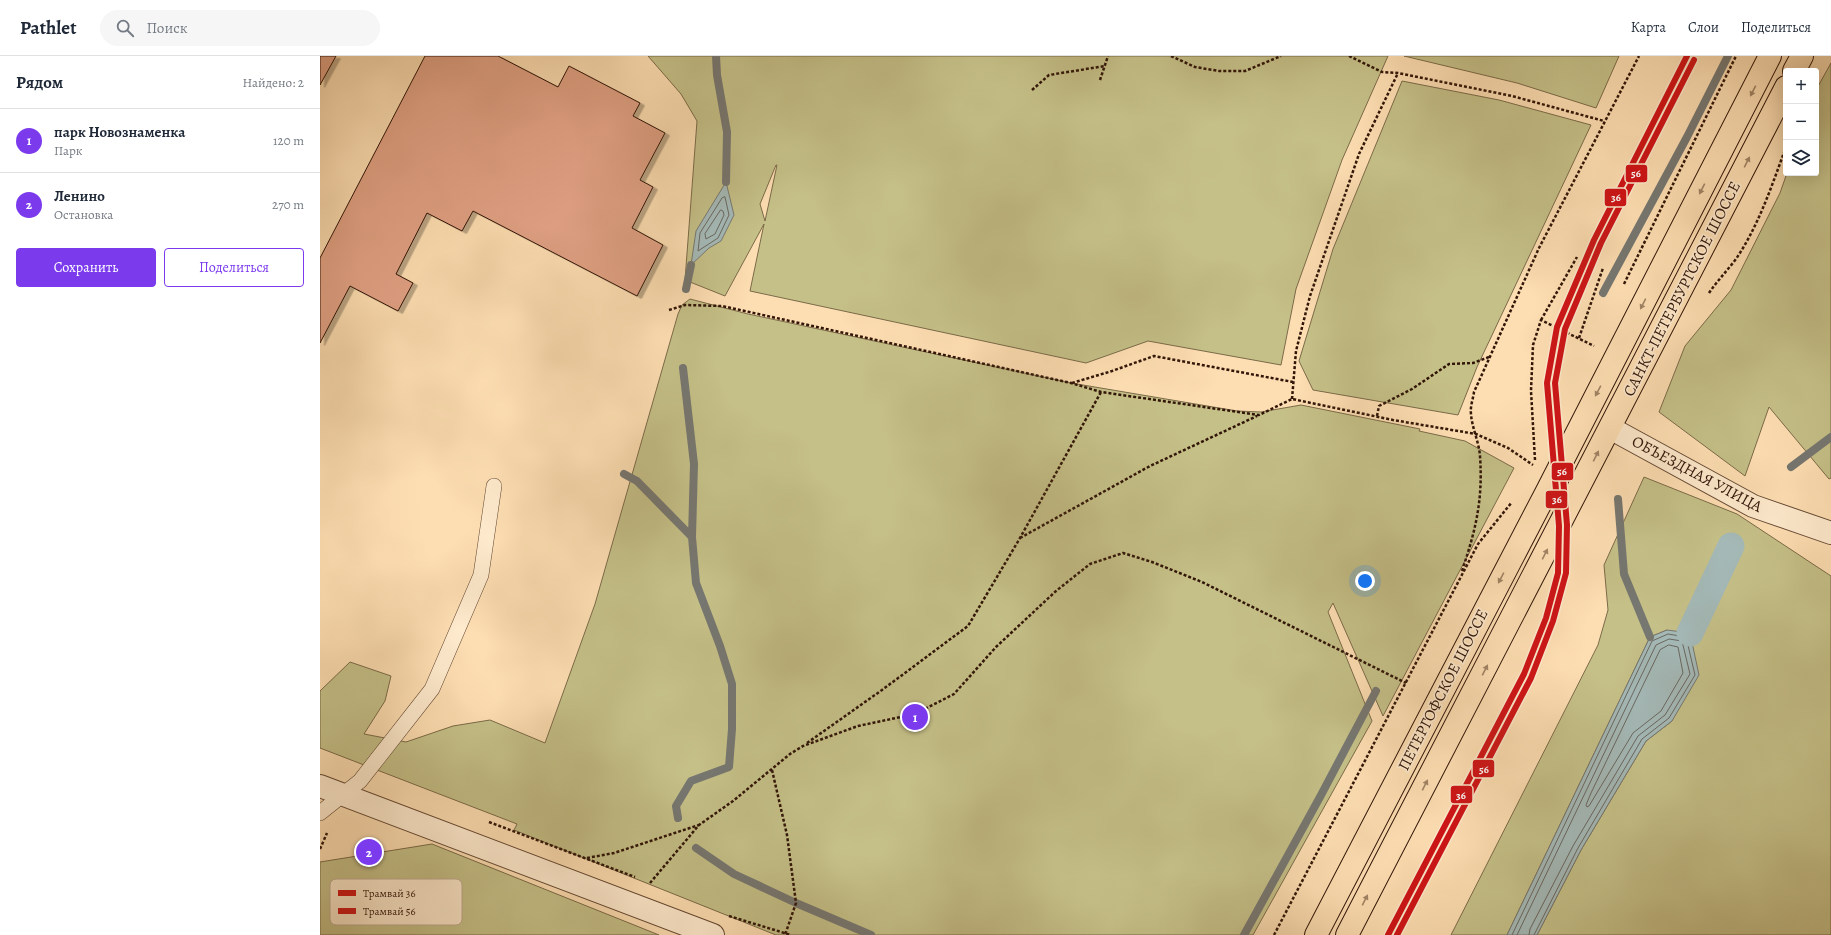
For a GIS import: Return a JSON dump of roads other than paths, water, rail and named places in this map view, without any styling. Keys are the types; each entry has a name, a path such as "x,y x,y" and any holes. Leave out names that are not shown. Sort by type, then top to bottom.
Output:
{"main road":[{"name":"САНКТ-ПЕТЕРБУРГСКОЕ ШОССЕ","path":"1570,444 1770,56"},
{"path":"1796,68 1802,56"},
{"name":"САНКТ-ПЕТЕРБУРГСКОЕ ШОССЕ","path":"1578,490 1783,93"},
{"name":"ПЕТЕРГОФСКОЕ ШОССЕ","path":"1316,935 1570,444"},
{"name":"ПЕТЕРГОФСКОЕ ШОССЕ","path":"1347,935 1578,490"}],"street":[{"name":"ОБЪЕЗДНАЯ УЛИЦА","path":"1610,428 1753,506 1831,533"},
{"path":"320,786 713,935"}],"lane":[{"path":"320,813 360,781 432,689 481,575 494,486"}],"water":[{"path":"726,182 734,215 721,241 709,248 691,265 696,231"},
{"path":"1667,630 1690,633 1699,675 1672,721 1646,741 1581,850 1537,935 1507,935 1650,637"}],"waterway":[{"path":"716,56 717,75 727,132 726,182"},
{"path":"1603,293 1687,137 1728,56"},
{"path":"686,289 691,265"},
{"path":"683,368 694,464 692,537"},
{"path":"1791,467 1831,437"},
{"path":"624,474 637,481 692,537 696,583 720,646 732,684 732,729 729,767 691,781 676,806 678,818"},
{"path":"1618,499 1624,574 1650,637"},
{"path":"1690,633 1731,546"},
{"path":"1244,935 1376,691"},
{"path":"696,848 734,874 796,903 871,935"}],"tram line":[{"name":"36","path":"1388,935 1524,674 1546,618 1558,573 1559,526 1547,383 1557,327 1594,240 1687,56"},
{"name":"56","path":"1397,935 1531,678 1553,621 1566,573 1567,525 1555,383 1565,329 1601,243 1694,60"}],"place":[{"name":"парк Новознаменка","path":"915,717"},
{"name":"Ленино","path":"369,852"}]}
